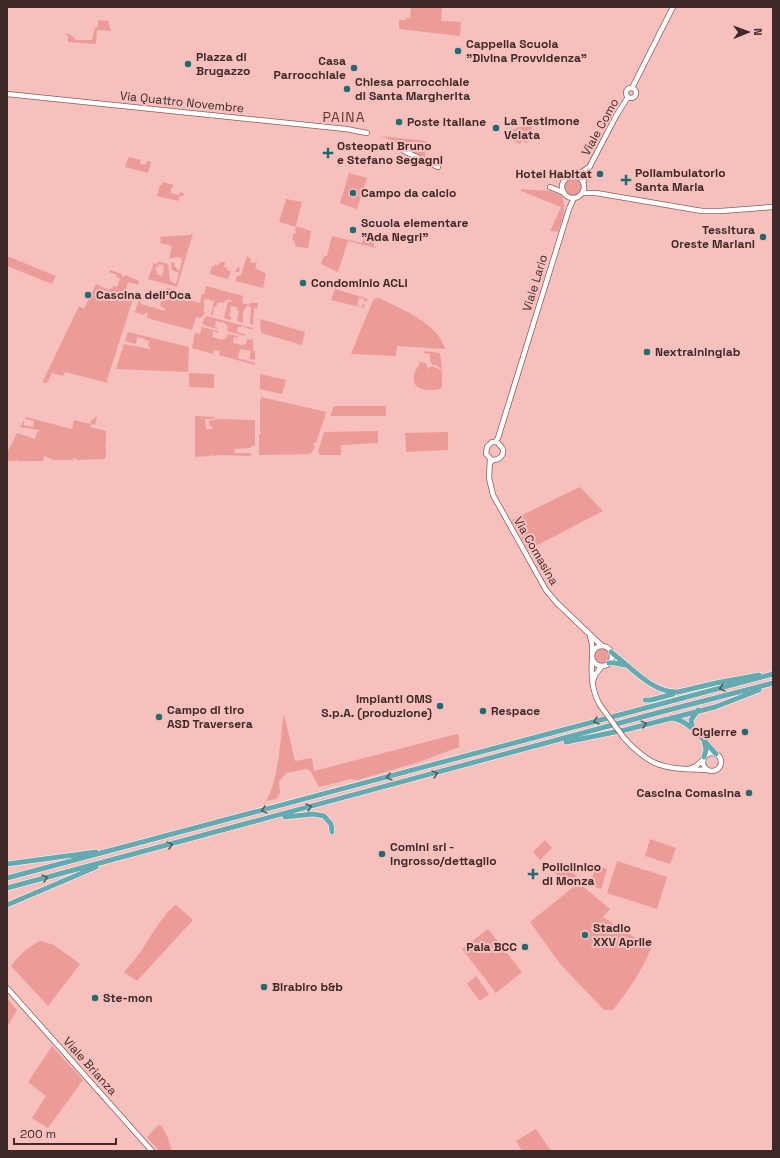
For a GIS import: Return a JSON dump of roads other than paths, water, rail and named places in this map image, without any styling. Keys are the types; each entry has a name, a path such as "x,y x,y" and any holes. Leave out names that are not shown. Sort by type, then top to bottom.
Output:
{"highway":[{"path":"611,652 644,679 662,690 678,692"},
{"path":"608,663 628,665"},
{"path":"645,700 651,700 716,683 773,674"},
{"path":"7,878 773,674"},
{"path":"551,742 566,742 604,734 715,707 773,685"},
{"path":"7,888 657,713 773,685"},
{"path":"693,730 691,720 698,710"},
{"path":"668,718 678,720 693,730 716,754"},
{"path":"703,740 705,745 704,759"},
{"path":"270,818 320,814 329,821 332,832"},
{"path":"7,864 112,850"},
{"path":"7,905 113,860"}],"main road":[{"path":"632,88 636,90 636,95 631,98 626,93 627,90 632,88 672,7"},
{"name":"Via Quattro Novembre","path":"7,94 354,130 367,134"},
{"name":"Viale Como","path":"584,184 590,166 628,96"},
{"path":"404,150 438,167"},
{"name":"Viale Como","path":"576,176 590,166"},
{"path":"562,192 562,183 565,178 576,176 581,179 584,184 596,192"},
{"path":"562,183 550,187 562,192 566,197 569,209"},
{"path":"582,193 584,184"},
{"path":"566,197 574,198 582,193 596,192 702,211 773,207"},
{"name":"Viale Lario","path":"521,362 569,209 574,198"},
{"name":"Via Comasina","path":"497,441 521,362"},
{"name":"Via Comasina","path":"491,461 499,459 503,455 503,449 497,441"},
{"name":"Via Comasina","path":"497,441 490,443 486,449 486,454 491,461 489,478 494,495 546,590 557,603 602,646"},
{"path":"590,634 592,644 593,688 600,706 634,749 653,762 668,768 687,769 708,770 714,770 719,766 720,760 716,754 711,753 696,766 687,769"},
{"path":"592,652 596,647 602,646 608,648 611,652 612,658 594,675 593,688"},
{"path":"592,660 596,665 602,666"},
{"path":"704,759 704,766 708,770"},
{"name":"Viale Brianza","path":"7,988 152,1151"},
{"name":"Viale Brianza","path":"7,992 13,995"}],"place":[{"name":"Cappella Scuola \"Divina Provvidenza\"","path":"458,51"},
{"name":"Piazza di Brugazzo","path":"188,64"},
{"name":"Casa Parrocchiale","path":"354,68"},
{"name":"Chiesa parrocchiale di Santa Margherita","path":"347,89"},
{"name":"Poste Italiane","path":"399,122"},
{"name":"La Testimone Velata","path":"496,128"},
{"name":"Osteopati Bruno e Stefano Segagni","path":"328,153"},
{"name":"Hotel Habitat","path":"600,174"},
{"name":"Poliambulatorio Santa Maria","path":"626,180"},
{"name":"Campo da calcio","path":"353,193"},
{"name":"Scuola elementare \"Ada Negri\"","path":"353,230"},
{"name":"Tessitura Oreste Mariani","path":"763,237"},
{"name":"Condominio ACLI","path":"303,283"},
{"name":"Cascina dell'Oca","path":"88,295"},
{"name":"Nextraininglab","path":"647,352"},
{"name":"Impianti OMS S.p.A. (produzione)","path":"440,706"},
{"name":"Respace","path":"483,711"},
{"name":"Campo di tiro ASD Traversera","path":"159,717"},
{"name":"Cigierre","path":"745,732"},
{"name":"Cascina Comasina","path":"749,793"},
{"name":"Comini srl - ingrosso/dettaglio","path":"382,854"},
{"name":"Policlinico di Monza","path":"533,874"},
{"name":"Stadio XXV Aprile","path":"585,935"},
{"name":"Pala BCC","path":"525,947"},
{"name":"Birabiro b&b","path":"264,987"},
{"name":"Ste-mon","path":"95,998"}],"district":[{"name":"PAINA","path":"344,117"}]}
